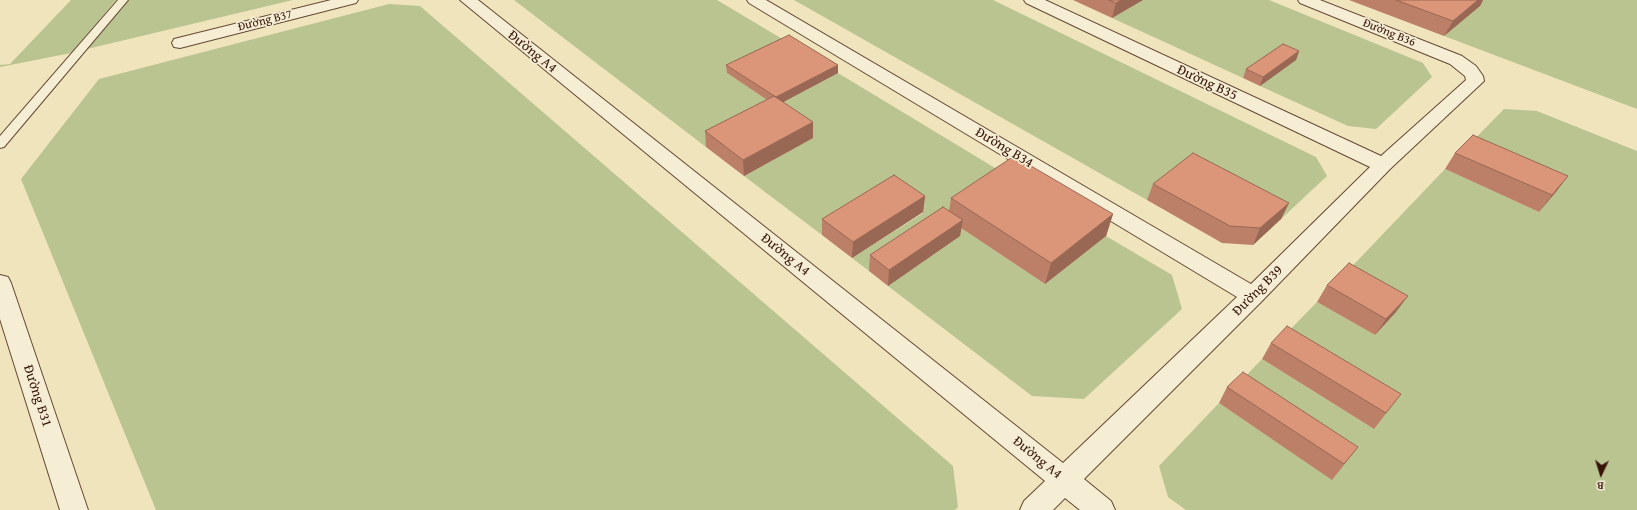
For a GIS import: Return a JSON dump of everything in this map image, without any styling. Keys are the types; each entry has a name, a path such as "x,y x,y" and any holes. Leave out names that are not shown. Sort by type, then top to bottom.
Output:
{"street":[{"name":"Đường B37","path":"180,43 350,0"},
{"name":"Đường A4","path":"468,0 1101,510"},
{"name":"Đường B34","path":"755,0 1253,296"},
{"name":"Đường B35","path":"1032,0 1383,166"},
{"name":"Đường B36","path":"1306,0 1456,60 1470,70"},
{"name":"Đường B39","path":"1034,510 1253,296 1383,166 1475,81 1470,70"},
{"name":"Đường B31","path":"0,283 74,510"}],"lane":[{"path":"0,144 123,0"}],"green space":[{"path":"71,0 116,0 71,53 0,67 0,65 10,64"},
{"path":"129,0 293,0 87,49"},
{"path":"514,0 717,0 789,43 727,73 776,106 838,73 1010,177 949,220 1045,284 1106,236 1172,275 1182,309 1084,399 1032,396 888,286 960,236 869,271 852,258 923,213 893,192 822,235 744,176 813,138 774,112 706,147"},
{"path":"794,0 993,0 1316,157 1327,176 1281,219 1147,200"},
{"path":"1143,0 1269,0 1423,63 1432,77 1376,129 1348,126 1260,86 1295,60 1243,78 1112,18"},
{"path":"1463,0 1637,0 1637,109 1444,36 1480,6"},
{"path":"389,4 420,6 953,466 958,507 955,510 156,510 21,179 99,79"},
{"path":"1504,109 1537,111 1637,151 1637,510 1186,510 1168,497 1159,466 1219,403 1332,479 1234,388 1262,359 1374,429 1278,342 1317,302 1375,335 1396,312 1339,280 1445,169 1539,212 1463,151"}],"building":[{"path":"1109,0 1121,0 1116,3"},
{"path":"1396,0 1478,0 1453,21"},
{"path":"789,35 838,65 776,97 726,65"},
{"path":"1283,44 1299,51 1263,77 1246,69"},
{"path":"774,96 813,122 743,160 705,131"},
{"path":"1473,135 1568,176 1552,195 1455,153"},
{"path":"1193,153 1289,203 1260,228 1230,226 1153,184"},
{"path":"1014,156 1113,214 1051,263 951,198"},
{"path":"894,175 925,196 853,242 822,219"},
{"path":"943,207 963,220 889,270 870,255"},
{"path":"1349,263 1408,296 1386,319 1327,285"},
{"path":"1287,326 1401,394 1386,413 1271,343"},
{"path":"1243,372 1358,447 1344,464 1227,387"}]}
